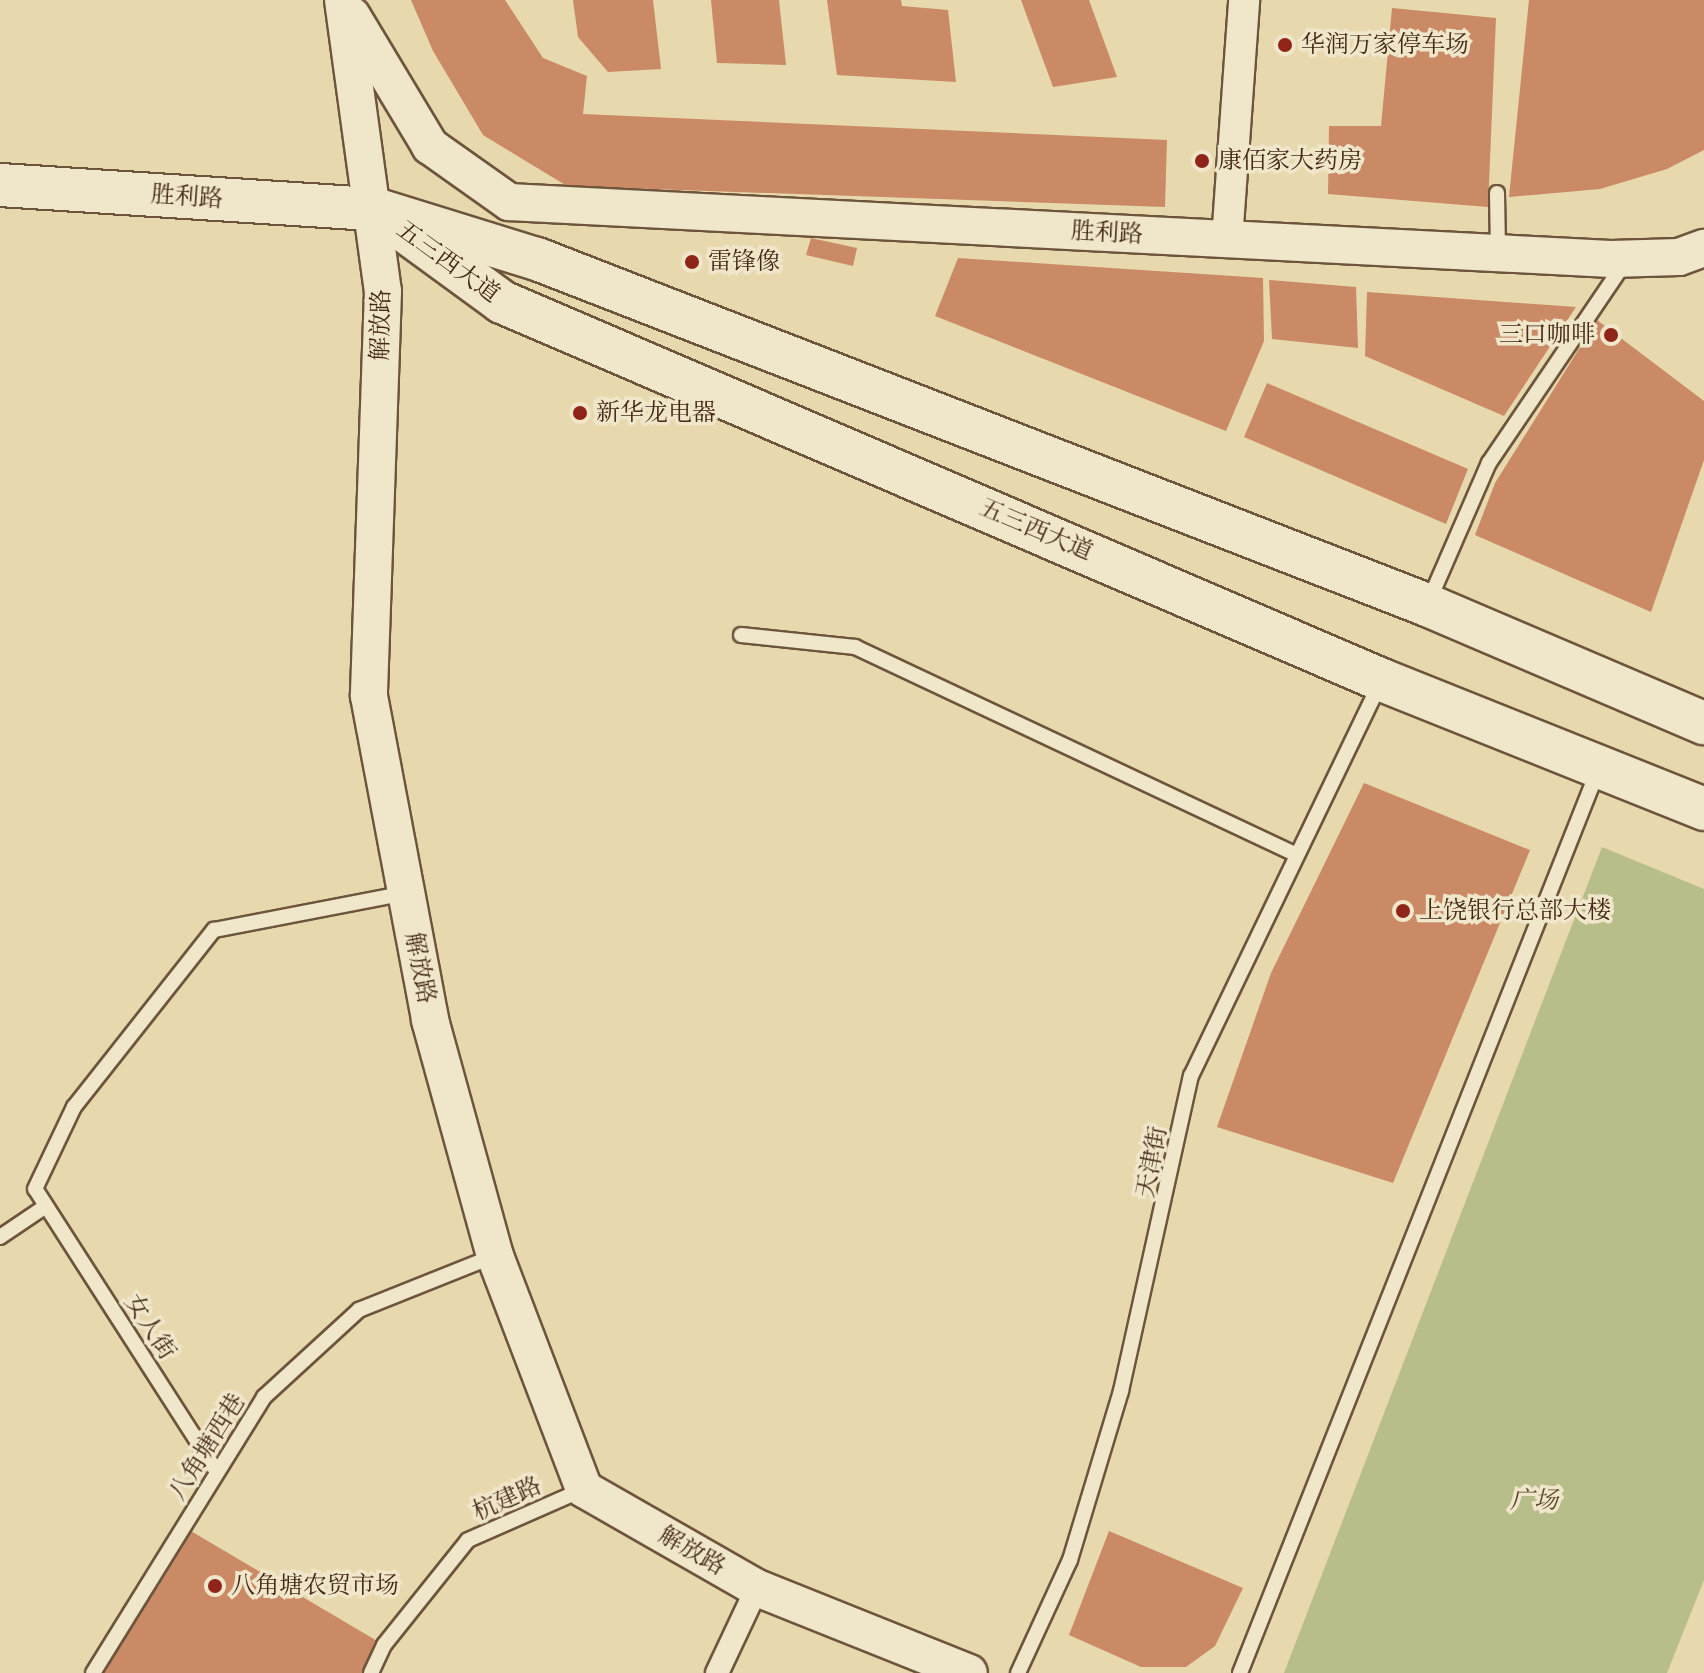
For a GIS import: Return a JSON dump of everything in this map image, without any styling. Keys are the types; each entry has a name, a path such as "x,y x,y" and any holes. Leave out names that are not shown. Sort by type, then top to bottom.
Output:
{"main road":[{"name":"胜利路","path":"0,185 375,209"},
{"name":"五三西大道","path":"375,209 537,259 1427,605 1704,723"},
{"name":"五三西大道","path":"375,209 502,302 1382,680 1704,809"}],"street":[{"name":"胜利路","path":"343,0 430,146 509,202 1627,259 1679,257 1704,248"},
{"name":"解放路","path":"343,0 375,209 383,291 369,696 430,1020 495,1256 584,1489 757,1588 969,1673"},
{"path":"1227,240 1244,0"},
{"path":"717,1673 757,1588"}],"lane":[{"path":"1497,193 1498,253"},
{"path":"1427,605 1489,463 1627,259"},
{"path":"741,635 855,647 1297,855"},
{"name":"天津街","path":"1018,1673 1070,1560 1121,1391 1191,1076 1382,680"},
{"path":"1240,1673 1600,766"},
{"path":"0,1237 46,1206 35,1189 74,1107 214,930 406,893"},
{"name":"女人街","path":"46,1206 217,1472"},
{"name":"八角塘西巷","path":"93,1673 264,1397 359,1310 495,1256"},
{"name":"杭建路","path":"371,1673 384,1645 468,1540 584,1489"}],"green space":[{"name":"广场","path":"1602,847 1704,889 1704,1580 1667,1673 1284,1673"}],"building":[{"path":"411,0 505,0 543,58 587,76 583,114 1167,140 1165,207 567,186 483,135 433,51"},
{"path":"573,0 653,0 661,69 608,72 578,37"},
{"path":"711,0 779,0 786,65 717,63"},
{"path":"827,0 901,0 902,6 948,10 956,82 837,75"},
{"path":"1021,0 1089,0 1117,77 1053,87"},
{"path":"1529,0 1704,0 1704,150 1667,169 1600,189 1509,197"},
{"path":"1392,8 1496,18 1488,207 1328,194 1329,126 1381,126"},
{"path":"811,238 857,248 853,266 806,255"},
{"path":"958,258 1263,278 1264,341 1226,431 935,316"},
{"path":"1269,280 1356,287 1358,348 1272,339"},
{"path":"1367,292 1576,307 1504,416 1365,356"},
{"path":"1597,320 1704,401 1704,460 1651,612 1475,535 1495,483"},
{"path":"1267,383 1468,469 1446,524 1244,437"},
{"path":"1364,783 1530,850 1393,1183 1217,1127 1271,973"},
{"name":"八角塘农贸市场","path":"184,1527 384,1645 371,1673 93,1673"},
{"path":"1109,1531 1243,1588 1215,1646 1186,1667 1141,1667 1069,1635"}],"place":[{"name":"华润万家停车场","path":"1285,45"},
{"name":"康佰家大药房","path":"1202,161"},
{"name":"雷锋像","path":"692,262"},
{"name":"三口咖啡","path":"1611,335"},
{"name":"新华龙电器","path":"580,413"},
{"name":"上饶银行总部大楼","path":"1403,911"},
{"name":"八角塘农贸市场","path":"215,1586"}]}
